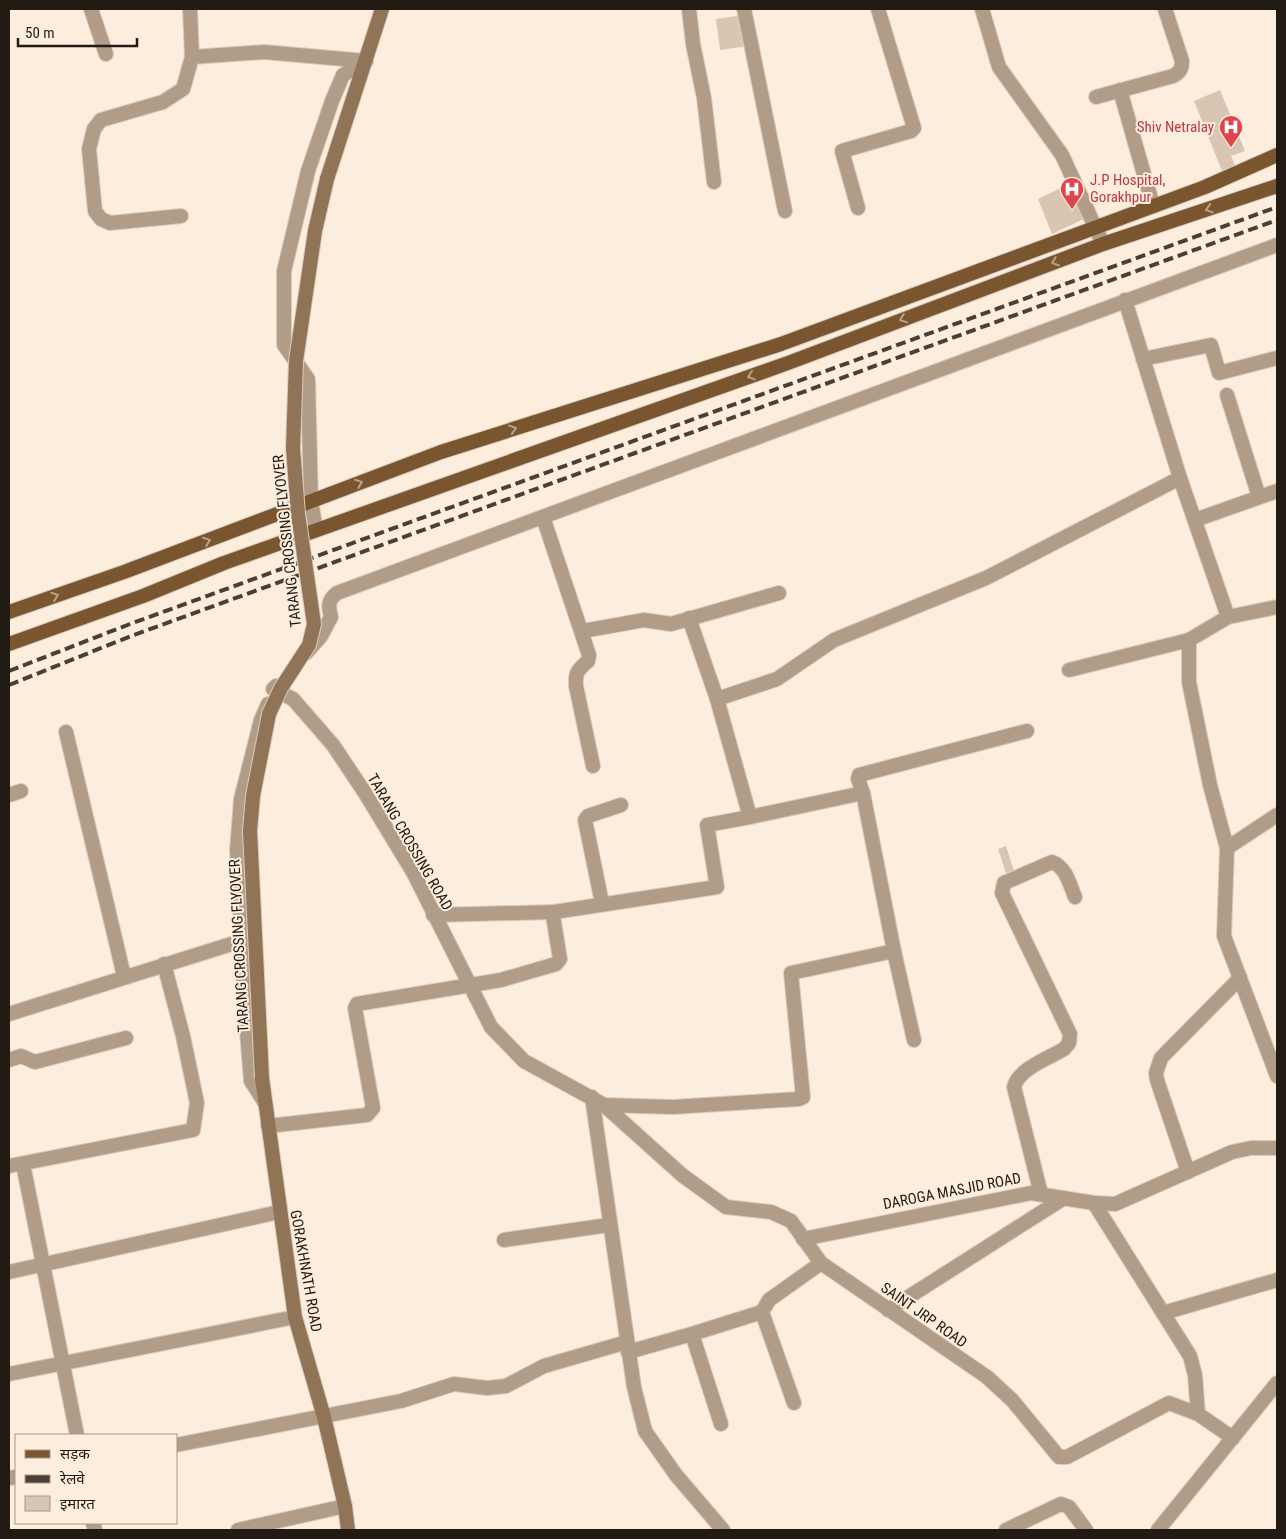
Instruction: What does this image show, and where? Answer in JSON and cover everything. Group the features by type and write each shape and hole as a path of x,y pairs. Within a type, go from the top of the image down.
{"main road":[{"name":"TARANG CROSSING FLYOVER","path":"265,1103 262,1078 250,831 253,796 269,714 281,688 309,645 314,624 298,514 293,448 296,361 317,222 327,180 382,9"},
{"path":"9,612 124,572 441,452 781,344 1205,187 1277,155"},
{"path":"9,644 316,530 788,362 1104,244 1277,186"},
{"name":"GORAKHNATH ROAD","path":"265,1103 295,1317 324,1417 345,1506 348,1530"}],"street":[{"path":"90,9 106,54"},
{"path":"181,216 110,223 101,219 95,211 89,149 94,129 102,120 175,96 182,89 192,57 190,9"},
{"path":"689,9 714,182"},
{"path":"744,9 785,211"},
{"path":"858,208 842,151 911,131 914,128 878,9"},
{"path":"982,9 999,66 1062,155 1104,244"},
{"path":"1096,97 1173,76 1182,68 1182,60 1164,9"},
{"path":"192,57 264,52 366,61"},
{"path":"316,530 311,501 308,379 284,345 284,271 308,171 332,101 343,75 366,61"},
{"path":"1120,90 1154,206"},
{"path":"265,1103 251,1081 237,850 240,799 261,720 273,689 321,636 331,617 328,606 331,598 337,592 1277,245"},
{"path":"1125,300 1180,478 1228,617"},
{"path":"1143,359 1211,345 1219,373 1277,358"},
{"path":"1227,395 1258,497"},
{"path":"717,699 777,679 834,640 986,578 1180,478"},
{"path":"1195,520 1277,491"},
{"path":"543,517 583,631 590,658 578,668 575,674 593,766"},
{"path":"583,631 644,620 671,624 779,593"},
{"path":"1069,670 1189,640 1228,617 1277,607"},
{"path":"689,618 717,699 750,817"},
{"path":"1189,640 1189,682 1210,785 1227,848 1228,870 1223,927 1277,1076"},
{"name":"TARANG CROSSING ROAD","path":"273,689 293,700 333,745 370,801 412,872 491,1027 524,1061 604,1105"},
{"path":"914,1040 894,951 863,793 858,779 861,774 1027,731"},
{"path":"66,732 124,976"},
{"path":"434,915 554,912 718,886 707,825 863,793"},
{"path":"602,904 586,820 588,816 622,805"},
{"path":"1227,848 1277,815"},
{"path":"1042,1194 1014,1087 1016,1080 1022,1074 1064,1049 1069,1043 1070,1034 1002,894 1001,886 1052,862 1059,864 1064,871 1075,897"},
{"path":"268,1126 368,1115 373,1108 355,1008 357,1004 501,980 559,962 554,912"},
{"path":"9,1014 124,976 242,941"},
{"path":"604,1105 674,1107 800,1099 803,1092 791,973 894,951"},
{"path":"9,1166 193,1130 197,1103 183,1036 164,964"},
{"path":"1188,1172 1157,1080 1157,1065 1161,1058 1240,978"},
{"path":"9,1060 21,1056 35,1062 126,1038"},
{"path":"592,1097 609,1226 634,1387 645,1431 676,1475 723,1530"},
{"name":"SAINT JRP ROAD","path":"604,1105 682,1174 726,1207 771,1212 791,1221 821,1263 987,1378 1012,1400 1059,1457 1063,1458 1169,1403 1198,1414 1233,1438"},
{"name":"DAROGA MASJID ROAD","path":"803,1239 1031,1193 1094,1203 1115,1204 1232,1152 1250,1148 1277,1148"},
{"path":"23,1164 77,1434"},
{"path":"888,1310 1064,1198"},
{"path":"1094,1203 1190,1356 1194,1366 1198,1414"},
{"path":"9,1272 279,1212"},
{"path":"504,1240 609,1226"},
{"path":"178,1445 401,1401 454,1384 487,1388 506,1386 544,1366 692,1334 762,1312 769,1300 821,1263"},
{"path":"1163,1313 1277,1280"},
{"path":"762,1312 794,1403"},
{"path":"9,1374 295,1317"},
{"path":"692,1334 721,1424"},
{"path":"1158,1530 1277,1383"},
{"path":"1006,1530 1061,1504 1069,1507 1086,1530"},
{"path":"238,1530 345,1506"}],"building":[{"path":"744,15 748,46 720,50 716,19"},
{"path":"1220,90 1245,151 1231,156 1235,165 1222,171 1194,101"},
{"path":"1069,184 1086,218 1052,234 1038,199"},
{"path":"1006,846 1014,871 1006,873 998,849"}],"railway":[{"path":"9,671 130,624 1277,207"},
{"path":"9,685 131,636 1277,220"}],"place":[{"name":"Shiv Netralay","path":"1231,148"},
{"name":"J.P Hospital, Gorakhpur","path":"1072,210"}]}
